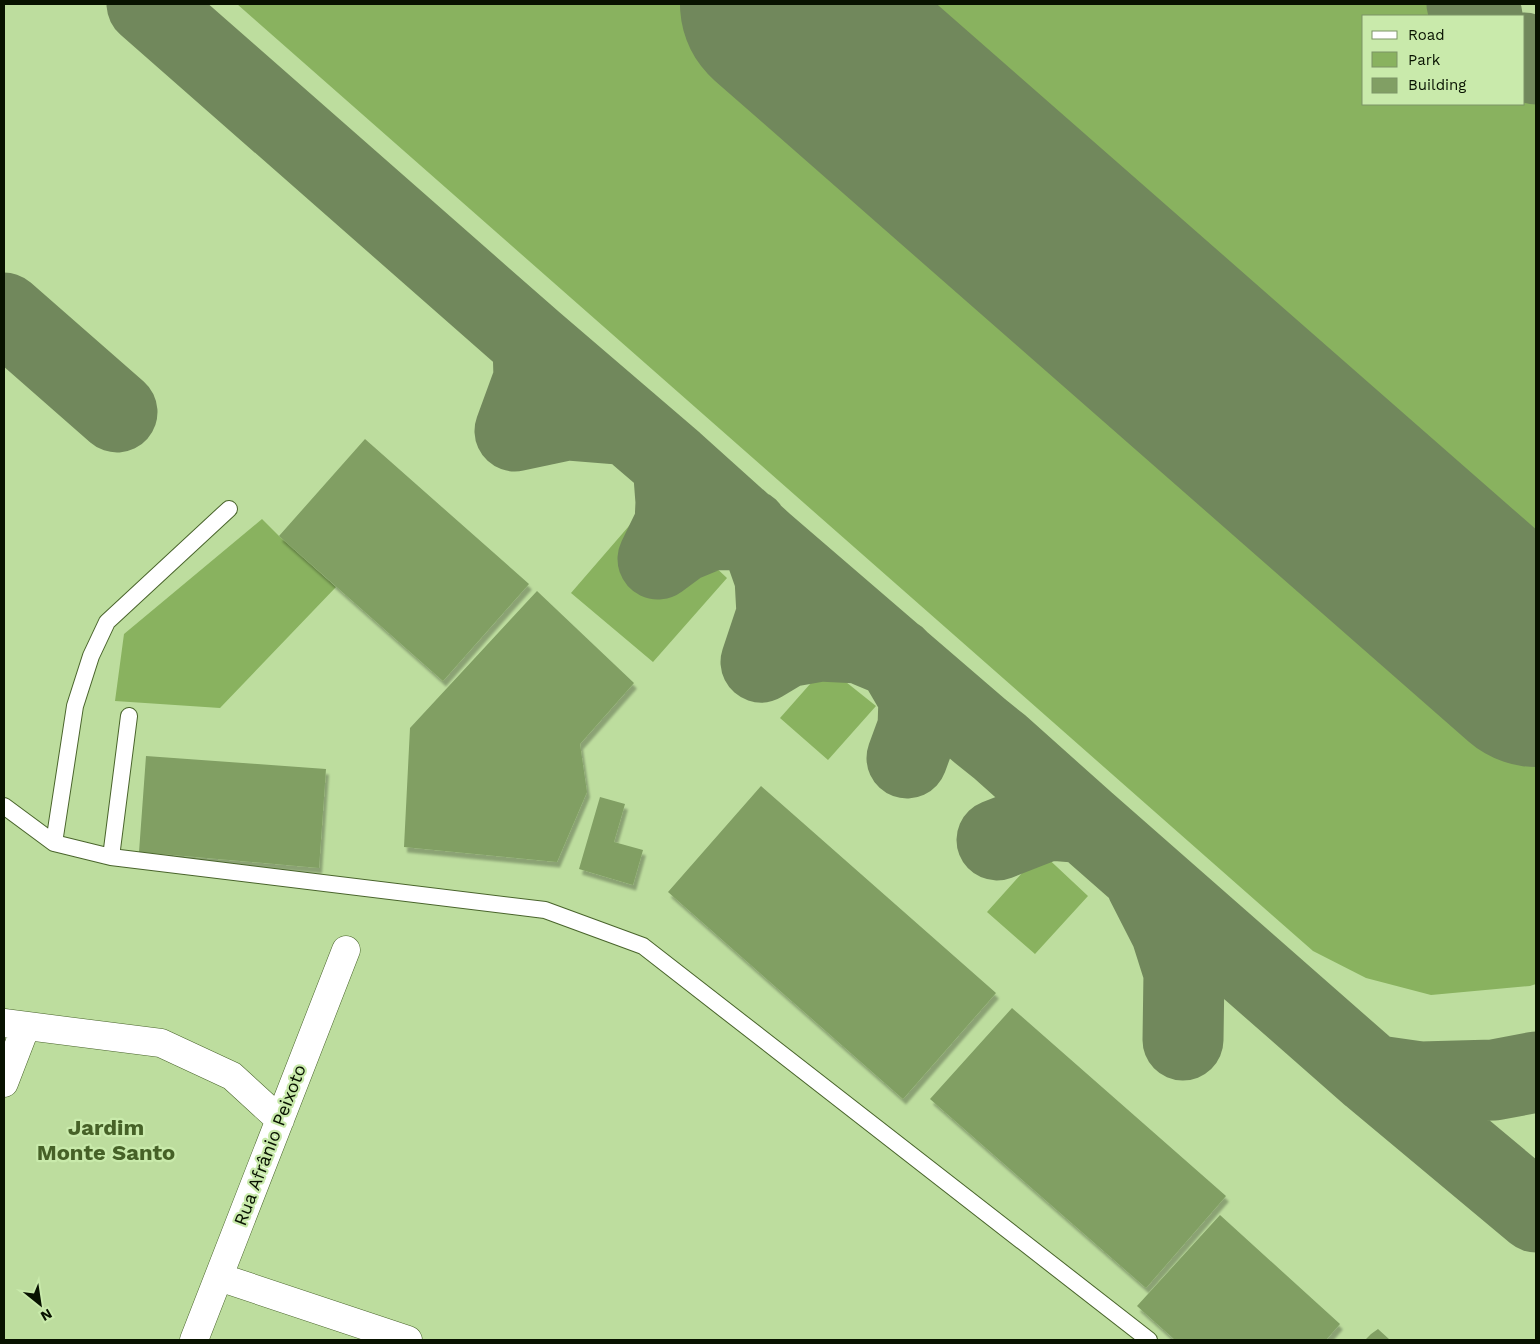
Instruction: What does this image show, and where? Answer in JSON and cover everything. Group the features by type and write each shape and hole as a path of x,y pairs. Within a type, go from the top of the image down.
{"street":[{"name":"Rua Afrânio Peixoto","path":"194,1340 346,950"},
{"path":"4,1084 15,1024 161,1043 232,1076 280,1120"},
{"path":"219,1277 408,1340"}],"lane":[{"path":"54,843 75,706 91,656 107,622 229,509"},
{"path":"111,857 129,716"},
{"path":"4,806 54,843 111,857 545,910 643,946 1149,1340"}],"green space":[{"path":"237,4 701,4 1536,735 1536,984 1431,995 1366,978 1313,951"},
{"path":"900,4 1432,4 1445,15 1362,15 1362,105 1525,105 1525,85 1536,95 1536,561"},
{"path":"648,504 727,578 653,662 571,593"},
{"path":"262,519 336,587 220,708 115,701 124,634"},
{"path":"826,666 876,706 828,760 780,718"},
{"path":"1041,852 1088,896 1035,954 987,912"}],"building":[{"path":"365,439 529,584 443,681 279,536"},
{"path":"537,591 634,683 580,744 587,792 557,862 404,847 410,728"},
{"path":"146,756 326,769 319,868 139,852"},
{"path":"761,786 996,993 903,1099 668,892"},
{"path":"600,797 625,804 614,842 643,850 633,885 579,869"},
{"path":"1012,1008 1226,1196 1146,1288 930,1099"},
{"path":"1220,1215 1340,1324 1326,1340 1175,1340 1137,1306"},
{"path":"1378,1329 1390,1340 1365,1340 1371,1334"}],"taxiway":[{"path":"147,4 533,343 673,463 763,544 1000,747 1372,1075 1536,1212"},
{"path":"1467,4 1481,15"},
{"path":"1525,54 1536,64"},
{"path":"4,313 117,412"},
{"path":"533,343 534,379 515,431 567,420 629,425"},
{"path":"673,463 676,502 675,524 658,559 681,542 710,530 748,529"},
{"path":"763,544 775,578 777,614 761,662 786,647 820,641 860,643 896,658 919,697 918,728 907,758"},
{"path":"997,840 1048,820 1085,823"},
{"path":"1146,882 1171,931 1184,972 1183,1040"},
{"path":"1372,1075 1421,1082 1494,1080 1536,1072"}],"runway":[{"path":"782,4 1536,665"}],"district":[{"name":"Jardim Monte Santo","path":"106,1140"}]}
